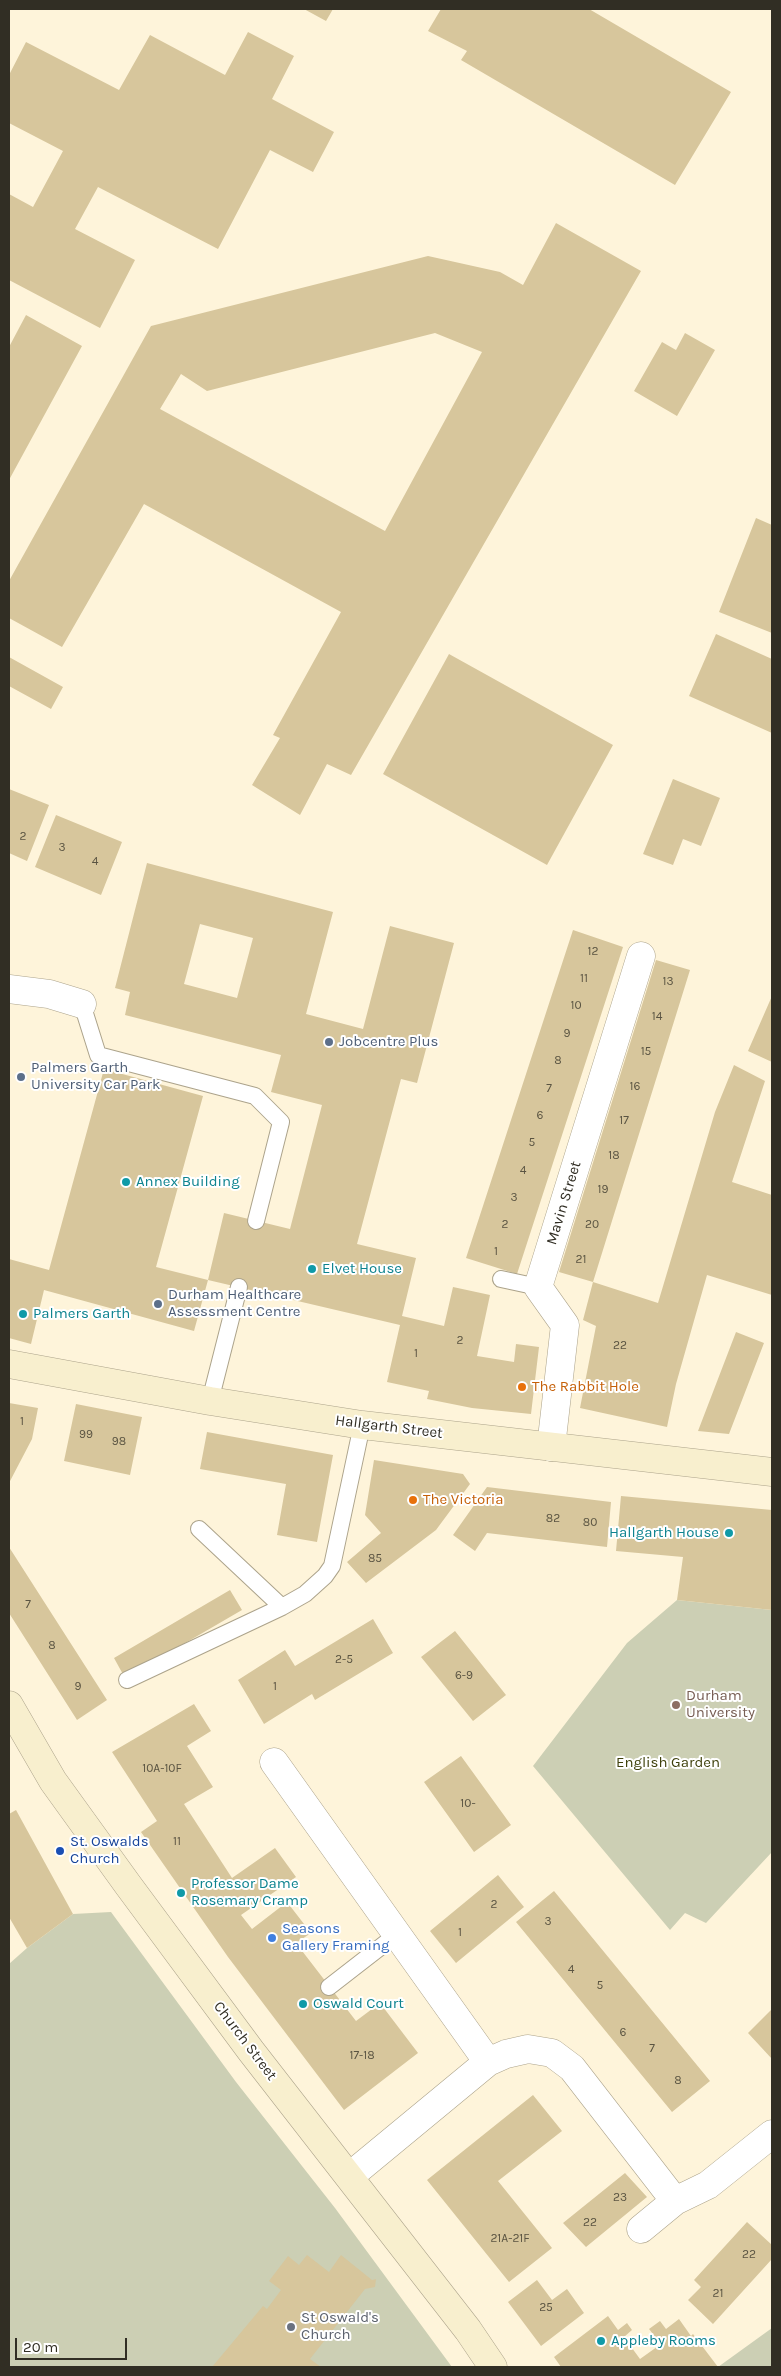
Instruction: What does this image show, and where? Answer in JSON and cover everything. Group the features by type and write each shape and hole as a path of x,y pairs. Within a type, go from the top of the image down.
{"street":[{"name":"Mavin Street","path":"538,1287 641,956"},
{"path":"9,989 49,994 82,1004"},
{"path":"538,1287 565,1325 551,1447"},
{"name":"Hallgarth Street","path":"9,1364 210,1401 362,1425 551,1447 771,1468"},
{"name":"Church Street","path":"9,1705 53,1781 251,2051 468,2330 493,2367"},
{"path":"274,1762 488,2062"},
{"path":"350,2176 488,2062 506,2054 528,2049 552,2053 572,2068 675,2202"},
{"path":"641,2229 675,2202 708,2185 772,2134"}],"lane":[{"path":"82,1004 98,1055 255,1096 281,1122 256,1221"},
{"path":"501,1279 538,1287"},
{"path":"210,1401 239,1287"},
{"path":"127,1680 282,1607 304,1594 325,1576 332,1566 362,1425"},
{"path":"199,1529 282,1607"},
{"path":"329,1987 396,1935"}],"green space":[{"name":"English Garden","path":"677,1600 772,1610 772,1852 706,1923 685,1913 670,1930 533,1766 627,1643"},
{"path":"111,1912 236,2082 335,2208 452,2367 9,2367 9,1964 27,1948 73,1914"},
{"path":"772,2328 772,2367 718,2367"}],"building":[{"path":"304,9 333,9 326,21"},
{"path":"441,9 589,9 731,92 675,185 461,60 467,51 428,31"},
{"path":"248,32 294,56 272,99 334,132 313,172 270,150 218,249 98,187 75,229 135,260 100,328 9,280 9,194 33,207 63,151 9,123 9,75 26,42 119,90 150,35 225,75"},
{"path":"556,223 641,271 351,775 327,764 300,815 252,785 280,738 273,735 341,612 144,504 62,647 9,618 9,581 151,326 428,256 500,272 523,285","holes":["435,333 482,352 385,531 160,409 181,374 207,391"]},
{"path":"26,315 82,346 9,480 9,347"},
{"path":"685,333 715,350 677,416 634,391 662,342 676,350"},
{"path":"756,518 772,525 772,633 719,612"},
{"path":"716,634 772,659 772,733 689,696"},
{"path":"449,654 613,745 547,865 383,774"},
{"path":"9,657 63,687 51,709 9,686"},
{"path":"673,779 720,798 701,846 683,839 673,865 643,854"},
{"path":"9,789 49,805 27,861 9,853"},
{"path":"56,815 122,842 101,895 35,867"},
{"name":"Jobcentre Plus","path":"147,863 333,912 306,1014 363,1029 390,926 454,943 417,1083 401,1079 357,1244 416,1258 402,1316 444,1326 453,1287 490,1295 477,1356 514,1362 516,1344 539,1347 531,1414 472,1408 427,1399 429,1391 387,1382 400,1325 208,1280 224,1213 290,1229 322,1105 271,1092 281,1055 125,1015 130,992 115,988","holes":["200,924 253,938 237,998 184,984"]},
{"path":"573,930 623,947 517,1274 466,1258"},
{"path":"656,960 690,970 593,1282 559,1272"},
{"path":"772,996 772,1062 748,1051"},
{"path":"734,1065 765,1081 732,1182 772,1195 772,1295 707,1275 676,1384 667,1427 580,1408 596,1326 583,1320 593,1282 658,1303 715,1112"},
{"name":"Annex Building","path":"104,1069 203,1096 156,1267 208,1280 194,1331 44,1290 31,1344 9,1338 9,1259 49,1270"},
{"path":"736,1332 764,1343 729,1434 698,1431"},
{"path":"9,1403 38,1408 32,1439 9,1483"},
{"path":"76,1404 142,1417 130,1475 64,1461"},
{"path":"207,1432 333,1455 317,1542 277,1535 286,1484 200,1469"},
{"name":"The Victoria","path":"374,1460 463,1474 470,1484 436,1530 366,1583 347,1562 381,1533 365,1515"},
{"path":"487,1487 611,1502 607,1547 487,1533 475,1551 453,1535"},
{"name":"Hallgarth House","path":"621,1496 772,1510 772,1610 677,1600 683,1557 616,1551"},
{"path":"9,1547 107,1700 77,1720 9,1613"},
{"path":"230,1590 242,1610 125,1678 114,1658"},
{"path":"373,1619 393,1653 315,1700 312,1694 264,1724 238,1680 285,1650 295,1666"},
{"path":"455,1631 506,1695 473,1721 421,1657"},
{"path":"194,1704 211,1731 187,1746 213,1787 184,1804 232,1878 275,1848 296,1877 241,1915 252,1929 287,1902 311,1933 296,1943 356,2021 380,2003 418,2053 344,2110 228,1957 141,1832 157,1821 112,1752"},
{"path":"461,1756 511,1825 474,1852 424,1782"},
{"path":"16,1810 73,1914 27,1948 9,1917 9,1814"},
{"path":"498,1875 524,1907 456,1963 430,1931"},
{"path":"554,1891 710,2081 672,2112 516,1922"},
{"path":"772,2009 772,2059 748,2033"},
{"path":"533,2095 562,2131 498,2181 552,2248 509,2282 427,2180"},
{"path":"625,2173 647,2197 586,2247 563,2223"},
{"path":"747,2222 772,2245 772,2259 713,2324 688,2300 701,2287 694,2280"},
{"name":"St Oswald's Church","path":"307,2255 329,2272 341,2255 372,2280 376,2279 375,2287 365,2289 310,2359 321,2367 212,2367 263,2306 267,2309 281,2290 269,2281 288,2256 299,2265"},
{"path":"537,2280 552,2300 567,2289 584,2313 541,2346 508,2302"},
{"name":"Appleby Rooms","path":"608,2316 618,2330 627,2323 632,2330 624,2337 640,2359 661,2344 649,2329 660,2321 666,2329 679,2319 718,2367 561,2367 554,2357"}],"place":[{"name":"Jobcentre Plus","path":"329,1042"},
{"name":"Palmers Garth University Car Park","path":"21,1077"},
{"name":"Annex Building","path":"126,1182"},
{"name":"Elvet House","path":"312,1269"},
{"name":"Durham Healthcare Assessment Centre","path":"158,1304"},
{"name":"Palmers Garth","path":"23,1314"},
{"name":"The Rabbit Hole","path":"522,1387"},
{"name":"The Victoria","path":"413,1500"},
{"name":"Hallgarth House","path":"729,1533"},
{"name":"Durham University","path":"676,1705"},
{"name":"St. Oswalds Church","path":"60,1851"},
{"name":"Professor Dame Rosemary Cramp","path":"181,1893"},
{"name":"Seasons Gallery Framing","path":"272,1938"},
{"name":"Oswald Court","path":"303,2004"},
{"name":"St Oswald's Church","path":"291,2327"},
{"name":"Appleby Rooms","path":"601,2341"}]}
